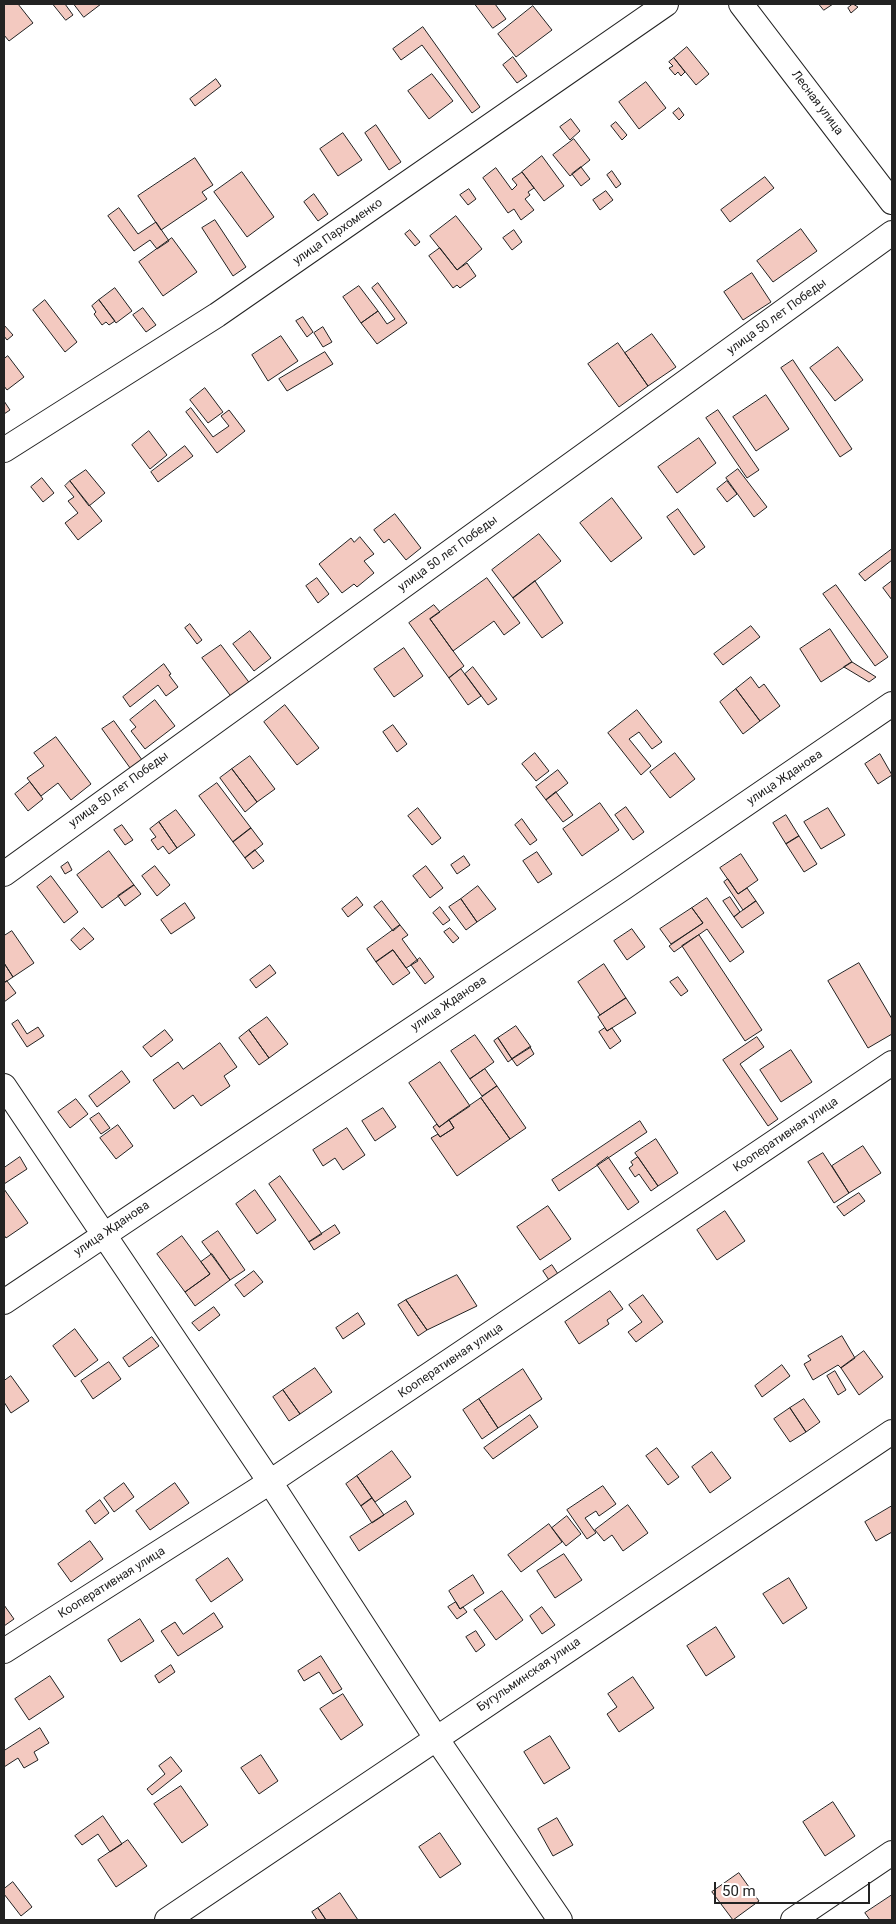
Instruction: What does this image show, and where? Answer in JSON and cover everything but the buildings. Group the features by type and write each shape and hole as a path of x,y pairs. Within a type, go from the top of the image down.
{"street":[{"name":"улица Пархоменко","path":"4,450 217,315 666,4"},
{"name":"Лесная улица","path":"741,4 892,202"},
{"name":"улица 50 лет Победы","path":"4,874 892,234"},
{"name":"улица Жданова","path":"4,1302 623,888 892,704"},
{"name":"Кооперативная улица","path":"4,1651 270,1482 892,1063"},
{"path":"4,1086 270,1482 436,1738 560,1920"},
{"name":"Бугульминская улица","path":"167,1920 892,1432"},
{"path":"793,1920 892,1853"}]}
